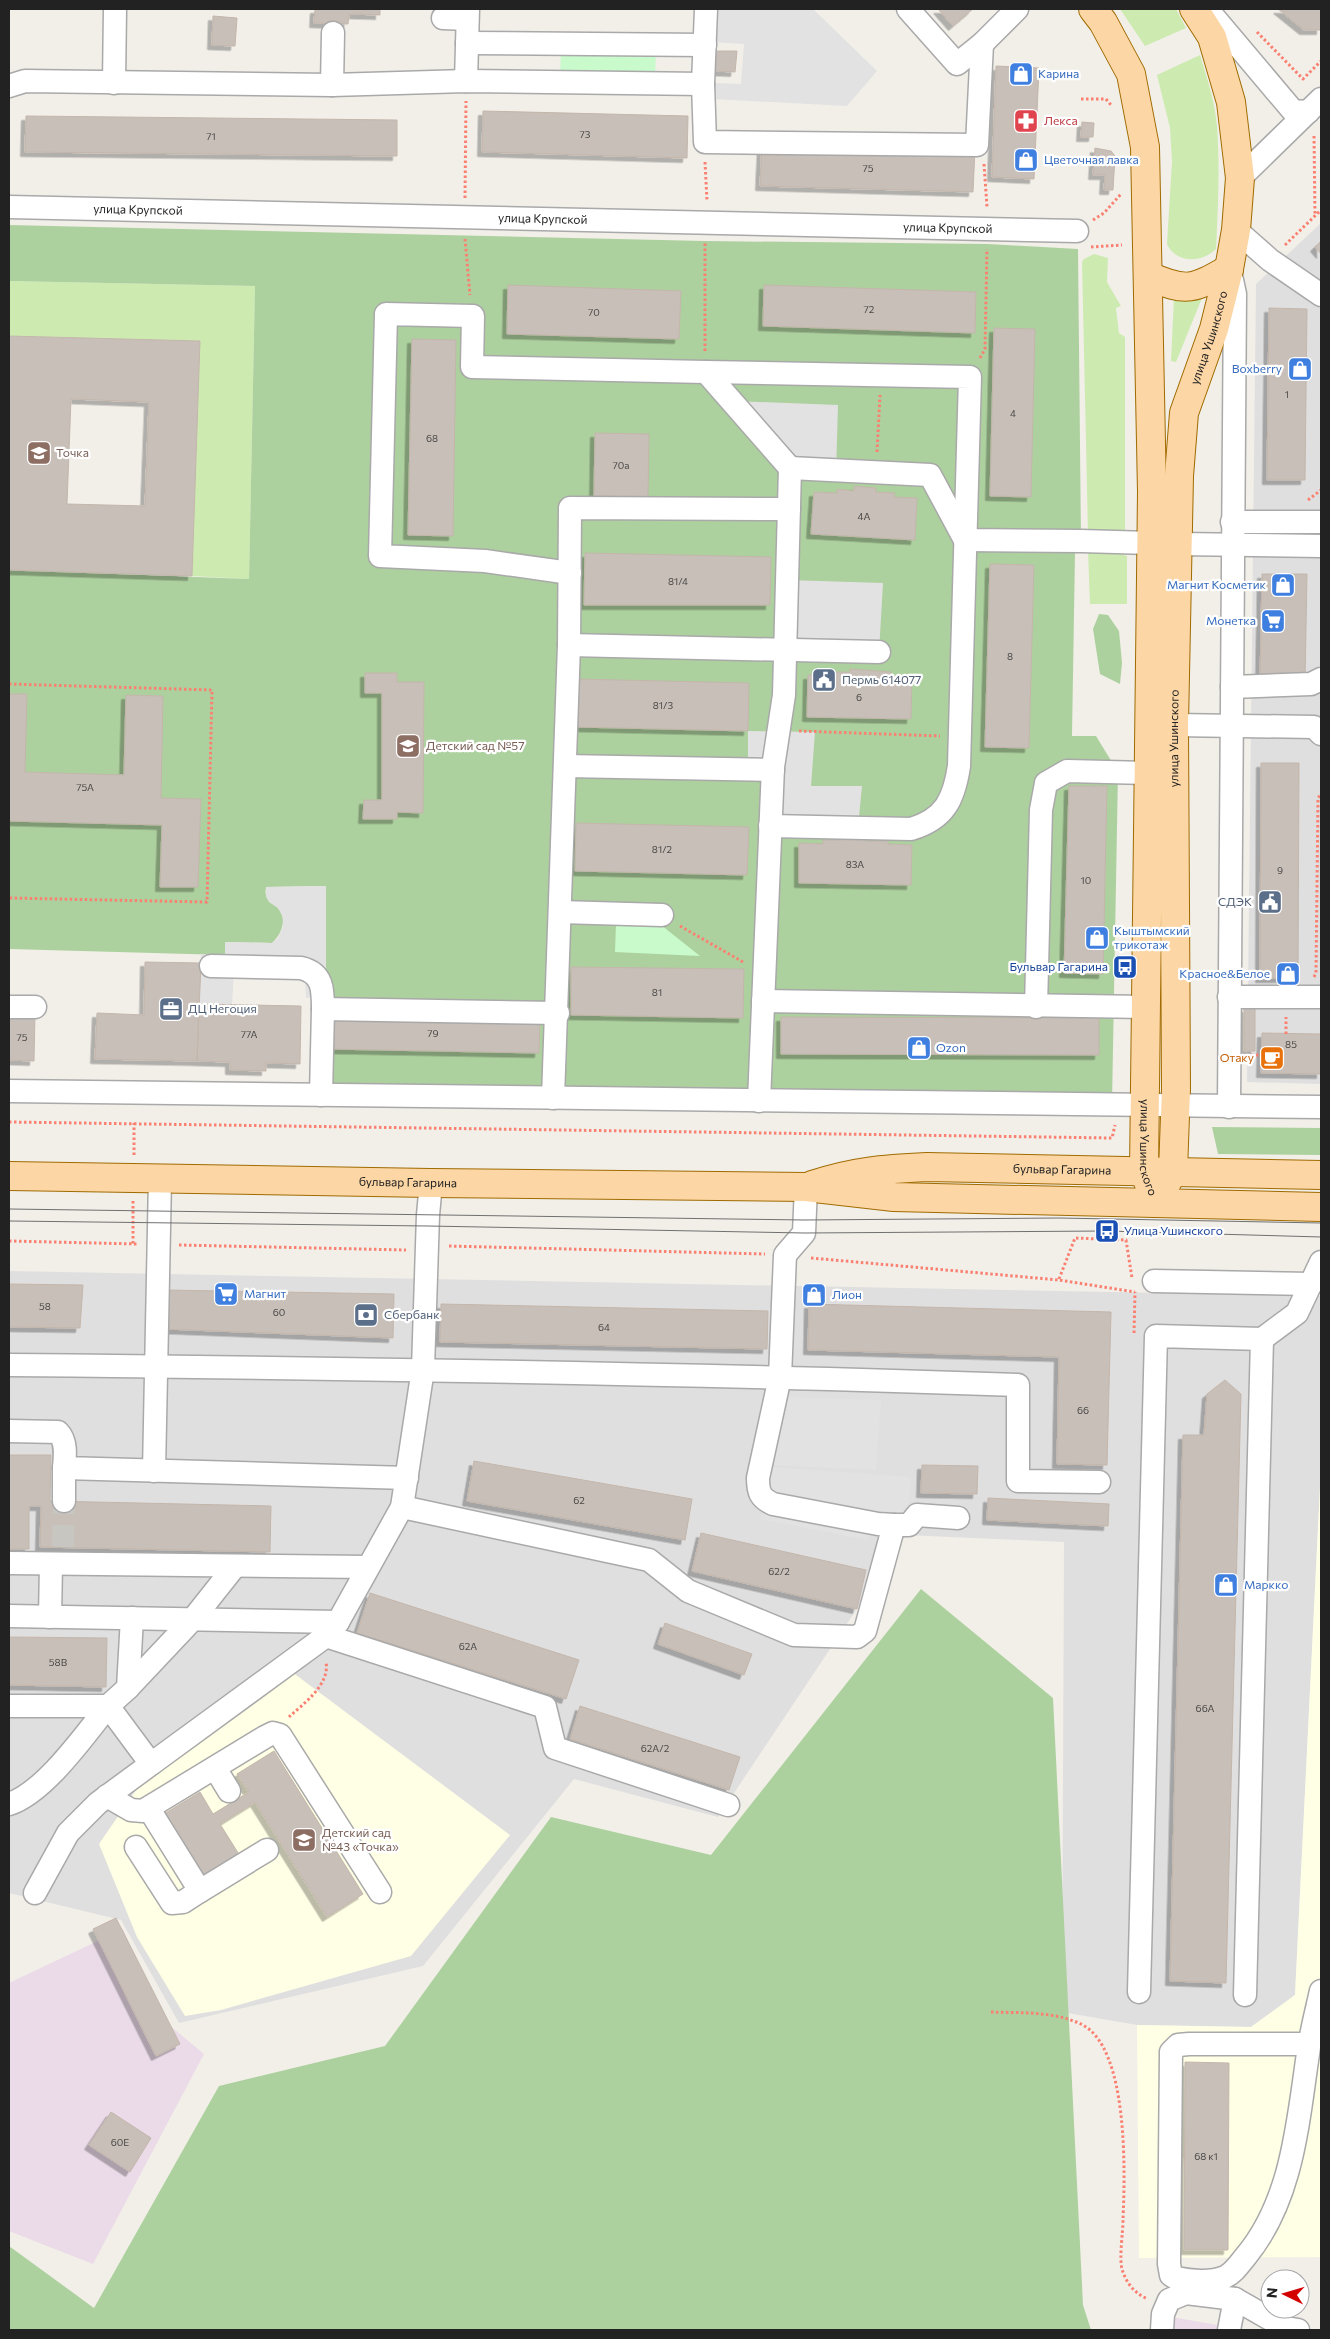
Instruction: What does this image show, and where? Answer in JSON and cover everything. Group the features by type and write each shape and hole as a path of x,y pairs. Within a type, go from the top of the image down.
{"main road":[{"name":"улица Ушинского","path":"1093,9 1103,22 1131,74 1145,146 1152,492 1150,544 1177,1007 1172,1171 1156,1203"},
{"name":"улица Ушинского","path":"1156,1203 1144,1171 1147,772 1161,725 1178,544 1179,476 1184,413 1214,329 1229,269 1236,230 1240,178 1231,102 1212,37 1194,9"},
{"path":"1149,276 1170,286 1188,288 1204,284 1229,269"},
{"path":"1150,544 1178,544"},
{"name":"бульвар Гагарина","path":"806,1187 845,1174 885,1169 928,1167 1321,1175"},
{"name":"бульвар Гагарина","path":"9,1176 806,1187 848,1193 894,1196 1321,1208"}],"street":[{"path":"114,83 115,9"},
{"path":"706,9 703,84 705,142 977,145 982,44"},
{"path":"908,9 957,64 982,44 1016,9"},
{"path":"1207,9 1293,111 1314,113"},
{"path":"443,18 468,14 466,81"},
{"path":"332,85 333,32"},
{"path":"467,43 705,45"},
{"path":"9,86 25,81 332,85 466,81 703,84"},
{"path":"1240,178 1314,113"},
{"name":"улица Крупской","path":"9,207 988,228 1082,240"},
{"path":"1236,230 1270,260 1321,295"},
{"path":"1229,269 1235,294 1229,1106"},
{"path":"570,573 485,561 380,556 386,314 472,316 472,367 881,376 970,376 960,737 956,788 945,810 927,824 911,829 770,826"},
{"path":"706,372 790,468 784,695 774,770 770,826 759,1101"},
{"path":"790,468 930,475 965,540"},
{"path":"553,1098 558,1013 569,645 570,508 789,509"},
{"path":"1232,522 1321,522"},
{"path":"965,540 1081,540 1150,544"},
{"path":"1178,544 1321,546"},
{"path":"569,645 879,652"},
{"path":"1232,687 1311,684 1321,679"},
{"path":"1161,725 1314,727 1321,734"},
{"path":"565,766 774,770"},
{"path":"1036,1007 1041,810 1046,783 1067,771 1147,772"},
{"path":"560,912 662,915"},
{"path":"211,966 301,968 309,970 316,975 320,982 323,1009 321,1095"},
{"path":"1229,997 1317,988"},
{"path":"763,1001 1036,1007 1146,1007"},
{"path":"9,1007 35,1008"},
{"path":"323,1009 558,1013"},
{"path":"9,1092 1321,1107"},
{"path":"154,1471 160,1179"},
{"path":"35,1893 68,1833 107,1796 332,1629 402,1507 423,1369 431,1183"},
{"path":"806,1187 804,1233 785,1255 780,1376 758,1478 758,1492 764,1500 849,1519 894,1525 909,1525 917,1515 958,1518"},
{"path":"1139,1992 1156,1336 1262,1339 1297,1313 1321,1262"},
{"path":"1154,1281 1311,1284"},
{"path":"1245,1995 1262,1339"},
{"path":"9,1365 423,1369 780,1376 1018,1385 1018,1481 1099,1482"},
{"path":"9,1431 58,1432 62,1436 65,1444 64,1501"},
{"path":"64,1468 407,1478"},
{"path":"402,1507 649,1560 688,1591 794,1635 844,1638 857,1637 865,1631 894,1525"},
{"path":"9,1563 59,1558 235,1566 368,1567"},
{"path":"50,1617 59,1558"},
{"path":"9,1804 22,1800 64,1761 108,1706 128,1688 192,1619 235,1566"},
{"path":"9,1616 192,1619 332,1629 545,1707 555,1748 728,1805"},
{"path":"128,1688 132,1618"},
{"path":"9,1706 108,1706"},
{"path":"108,1706 151,1764"},
{"path":"107,1796 136,1811 149,1808 265,1737 272,1734 280,1735 380,1892"},
{"path":"215,1768 229,1791"},
{"path":"149,1808 200,1891"},
{"path":"136,1847 172,1903 183,1902 267,1850"},
{"path":"1309,2044 1189,2044 1178,2045 1171,2052 1169,2264 1171,2275 1176,2278 1214,2280 1226,2277 1253,2248 1272,2217 1296,2140 1309,2044 1321,1991"},
{"path":"1162,2330 1163,2314 1169,2300 1186,2293 1235,2299 1290,2329"},
{"path":"1229,2330 1235,2299"}],"path":[{"path":"1253,27 1303,80 1321,61"},
{"path":"466,81 464,216 472,316"},
{"path":"1082,99 1106,99 1112,105 1114,113"},
{"path":"1314,113 1315,216"},
{"path":"705,142 707,222 705,241 706,372"},
{"path":"970,376 985,349 988,228 984,162 977,145"},
{"path":"1082,240 1120,197 1121,191"},
{"path":"1082,240 1122,244"},
{"path":"876,472 881,376"},
{"path":"9,684 212,690 207,902 9,898"},
{"path":"779,731 960,737"},
{"path":"1317,988 1318,798 1321,794"},
{"path":"662,915 765,975"},
{"path":"9,1122 1112,1138"},
{"path":"9,1241 408,1250 427,1245 785,1255 1059,1280 1135,1292 1126,1240 1075,1238 1059,1280"},
{"path":"280,1735 284,1722 316,1690"},
{"path":"991,2012 1045,2014 1080,2024 1097,2035 1110,2064 1122,2111 1124,2204 1122,2268 1133,2291 1147,2299 1169,2300"}],"shaded area":[{"path":"712,9 813,9 877,71 847,106 712,99 712,83 741,84 744,44 711,42"},
{"path":"1321,223 1321,1084 1247,1082 1256,284"},
{"path":"733,401 838,405 836,473 795,471"},
{"path":"787,580 883,583 879,652 785,650"},
{"path":"748,731 815,732 811,786 862,786 858,827 770,826 773,770 748,770"},
{"path":"326,886 326,997 306,998 305,980 300,975 234,972 232,1005 199,1004 201,954 225,955 225,942 272,943 278,938 283,926 283,917 278,908 269,902 266,896 266,887"},
{"path":"9,1271 1321,1296 1321,1467 1295,1995 1251,2027 1137,2025 1062,2012 1064,1542 906,1535 718,1817 574,1779 423,1966 179,2023 121,1920 9,1893"},
{"path":"785,1397 881,1400 876,1470 772,1465"},
{"path":"770,1467 911,1477 908,1517 768,1497"},
{"path":"1321,1467 1321,2257 1139,2258 1137,2025 1251,2027 1295,1995"},
{"path":"763,1507 870,1528 868,1540 760,1519"},
{"name":"Детский сад №43 «Точка»","path":"288,1669 510,1835 411,1956 221,2010 185,2016 137,1937 99,1844 143,1780"},
{"path":"123,1929 162,2019 204,2054 93,2264 9,2231 9,1983"},
{"path":"1172,2317 1246,2330 1169,2330"}],"green space":[{"path":"1120,9 1176,9 1186,28 1145,46"},
{"path":"561,44 656,45 655,83 560,82"},
{"path":"1200,55 1213,99 1217,126 1219,172 1216,249 1204,257 1190,259 1176,255 1167,244 1172,161 1170,128 1157,75"},
{"path":"9,225 705,241 988,244 1078,249 1081,541 1075,553 1072,736 1096,736 1118,772 1112,1104 324,1095 326,886 266,887 267,899 277,907 282,916 283,921 279,935 272,943 226,942 225,955 9,949 9,570 249,579 255,286 9,281"},
{"path":"1094,254 1108,258 1107,282 1121,306 1116,308 1119,333 1125,337 1125,533 1088,534 1082,262"},
{"path":"9,281 255,286 249,579 192,576 200,341 9,336"},
{"path":"1174,297 1202,298 1176,362 1171,361"},
{"path":"1088,551 1115,552 1127,556 1127,604 1090,604"},
{"path":"1099,614 1108,615 1119,631 1122,663 1120,684 1100,674 1093,629"},
{"path":"616,924 661,925 700,956 615,952"},
{"path":"1212,1127 1321,1128 1321,1155 1218,1154"},
{"path":"921,1589 1053,1698 1083,2305 1091,2330 9,2330 9,2246 94,2308 219,2086 385,2046 551,1817 711,1855"}],"building":[{"path":"315,9 380,9 380,15 349,14 348,24 314,23"},
{"path":"938,9 973,9 953,26"},
{"path":"1278,9 1321,9 1321,30 1304,30"},
{"path":"213,16 237,18 235,46 212,45"},
{"path":"715,51 737,51 735,72 714,71"},
{"path":"996,66 1039,68 1034,179 992,177"},
{"path":"483,111 688,116 687,158 482,152"},
{"path":"26,116 397,120 397,156 25,152"},
{"path":"1082,122 1094,123 1093,137 1081,137"},
{"path":"762,144 975,149 973,192 760,186"},
{"path":"1095,148 1111,151 1115,156 1113,190 1104,190 1105,175 1093,175"},
{"path":"1321,241 1321,254 1315,247"},
{"path":"508,285 681,291 679,339 507,334"},
{"path":"764,285 976,292 975,333 763,326"},
{"path":"1269,308 1307,309 1305,480 1267,480"},
{"path":"994,328 1035,329 1031,497 990,496"},
{"name":"Точка","path":"9,336 200,341 192,576 9,570","holes":["71,399 149,402 145,506 67,504"]},
{"path":"412,339 456,340 453,536 408,535"},
{"path":"595,433 649,434 648,497 594,496"},
{"path":"854,486 876,488 876,492 895,493 894,497 917,498 915,540 811,534 814,492 837,493 837,489 854,491"},
{"path":"585,553 771,557 770,605 584,605"},
{"path":"990,564 1034,565 1029,748 985,747"},
{"path":"1262,574 1307,574 1305,683 1260,682"},
{"path":"850,669 891,672 891,676 912,677 911,719 807,717 808,675 830,675 830,672 850,672"},
{"path":"365,673 397,673 397,682 424,682 423,813 397,812 397,819 363,819 364,800 382,800 382,693 365,693"},
{"path":"577,679 749,683 748,731 576,727"},
{"path":"9,694 27,694 25,772 124,775 126,695 163,696 161,798 201,799 198,887 160,887 162,825 9,821"},
{"path":"1261,763 1299,763 1298,978 1260,978"},
{"path":"1069,786 1107,786 1103,974 1064,973"},
{"path":"576,823 749,827 747,875 575,871"},
{"path":"843,837 866,837 866,841 888,841 888,844 912,845 911,885 799,883 799,843 823,844 823,840 842,840"},
{"name":"ДЦ Негоция","path":"145,962 201,963 197,1061 95,1059 97,1013 144,1015"},
{"path":"571,967 744,969 743,1018 571,1015"},
{"path":"199,1004 301,1006 300,1064 266,1063 266,1071 230,1070 230,1062 197,1061"},
{"path":"1244,1008 1255,1008 1255,1051 1244,1051"},
{"path":"9,1013 35,1014 34,1061 9,1060"},
{"path":"328,1013 540,1017 539,1053 327,1049"},
{"path":"781,1017 1099,1018 1099,1055 781,1054"},
{"path":"1262,1033 1321,1034 1321,1074 1261,1073"},
{"path":"9,1284 83,1285 80,1328 9,1327"},
{"path":"166,1290 394,1294 393,1338 165,1329"},
{"path":"441,1304 768,1311 767,1349 440,1342"},
{"path":"809,1304 1111,1312 1107,1465 1057,1464 1059,1357 808,1350"},
{"path":"1225,1380 1241,1394 1226,1983 1170,1981 1183,1435 1204,1435 1207,1394"},
{"path":"9,1455 51,1455 50,1501 271,1506 270,1552 40,1547 41,1506 29,1506 29,1549 9,1549"},
{"path":"474,1461 692,1499 685,1540 467,1501"},
{"path":"922,1465 978,1466 977,1494 921,1493"},
{"path":"988,1498 1109,1504 1108,1526 987,1520"},
{"path":"701,1533 866,1570 857,1609 692,1571"},
{"path":"370,1593 579,1660 566,1699 357,1633"},
{"path":"665,1623 752,1654 744,1675 658,1644"},
{"path":"9,1637 107,1638 106,1687 9,1685"},
{"path":"580,1706 740,1757 729,1790 570,1739"},
{"path":"274,1751 363,1894 327,1917 255,1802 220,1824 240,1856 205,1878 164,1814 200,1792 213,1814 249,1792 237,1774"},
{"path":"116,1918 180,2044 156,2056 93,1929"},
{"path":"1185,2062 1229,2063 1228,2250 1184,2250"},
{"path":"111,2112 151,2138 130,2172 89,2145"}],"tunnel":[{"path":"63,1547 64,1501"}],"tram line":[{"path":"9,1209 804,1220 1059,1218 1321,1223"},
{"path":"9,1221 804,1233 1107,1231 1321,1237"}],"place":[{"name":"Карина","path":"1021,74"},
{"name":"Лекса","path":"1026,121"},
{"name":"Цветочная лавка","path":"1026,160"},
{"name":"Boxberry","path":"1300,369"},
{"name":"Точка","path":"39,453"},
{"name":"Магнит Косметик","path":"1283,585"},
{"name":"Монетка","path":"1273,621"},
{"name":"Пермь 614077","path":"824,680"},
{"name":"Детский сад №57","path":"408,746"},
{"name":"СДЭК","path":"1270,902"},
{"name":"Кыштымский трикотаж","path":"1097,938"},
{"name":"Бульвар Гагарина","path":"1125,967"},
{"name":"Красное&Белое","path":"1288,974"},
{"name":"ДЦ Негоция","path":"171,1009"},
{"name":"Ozon","path":"919,1048"},
{"name":"Отаку","path":"1272,1058"},
{"name":"Улица Ушинского","path":"1107,1231"},
{"name":"Магнит","path":"226,1294"},
{"name":"Лион","path":"814,1295"},
{"name":"Сбербанк","path":"366,1315"},
{"name":"Маркко","path":"1226,1585"},
{"name":"Детский сад №43 «Точка»","path":"304,1840"}]}
